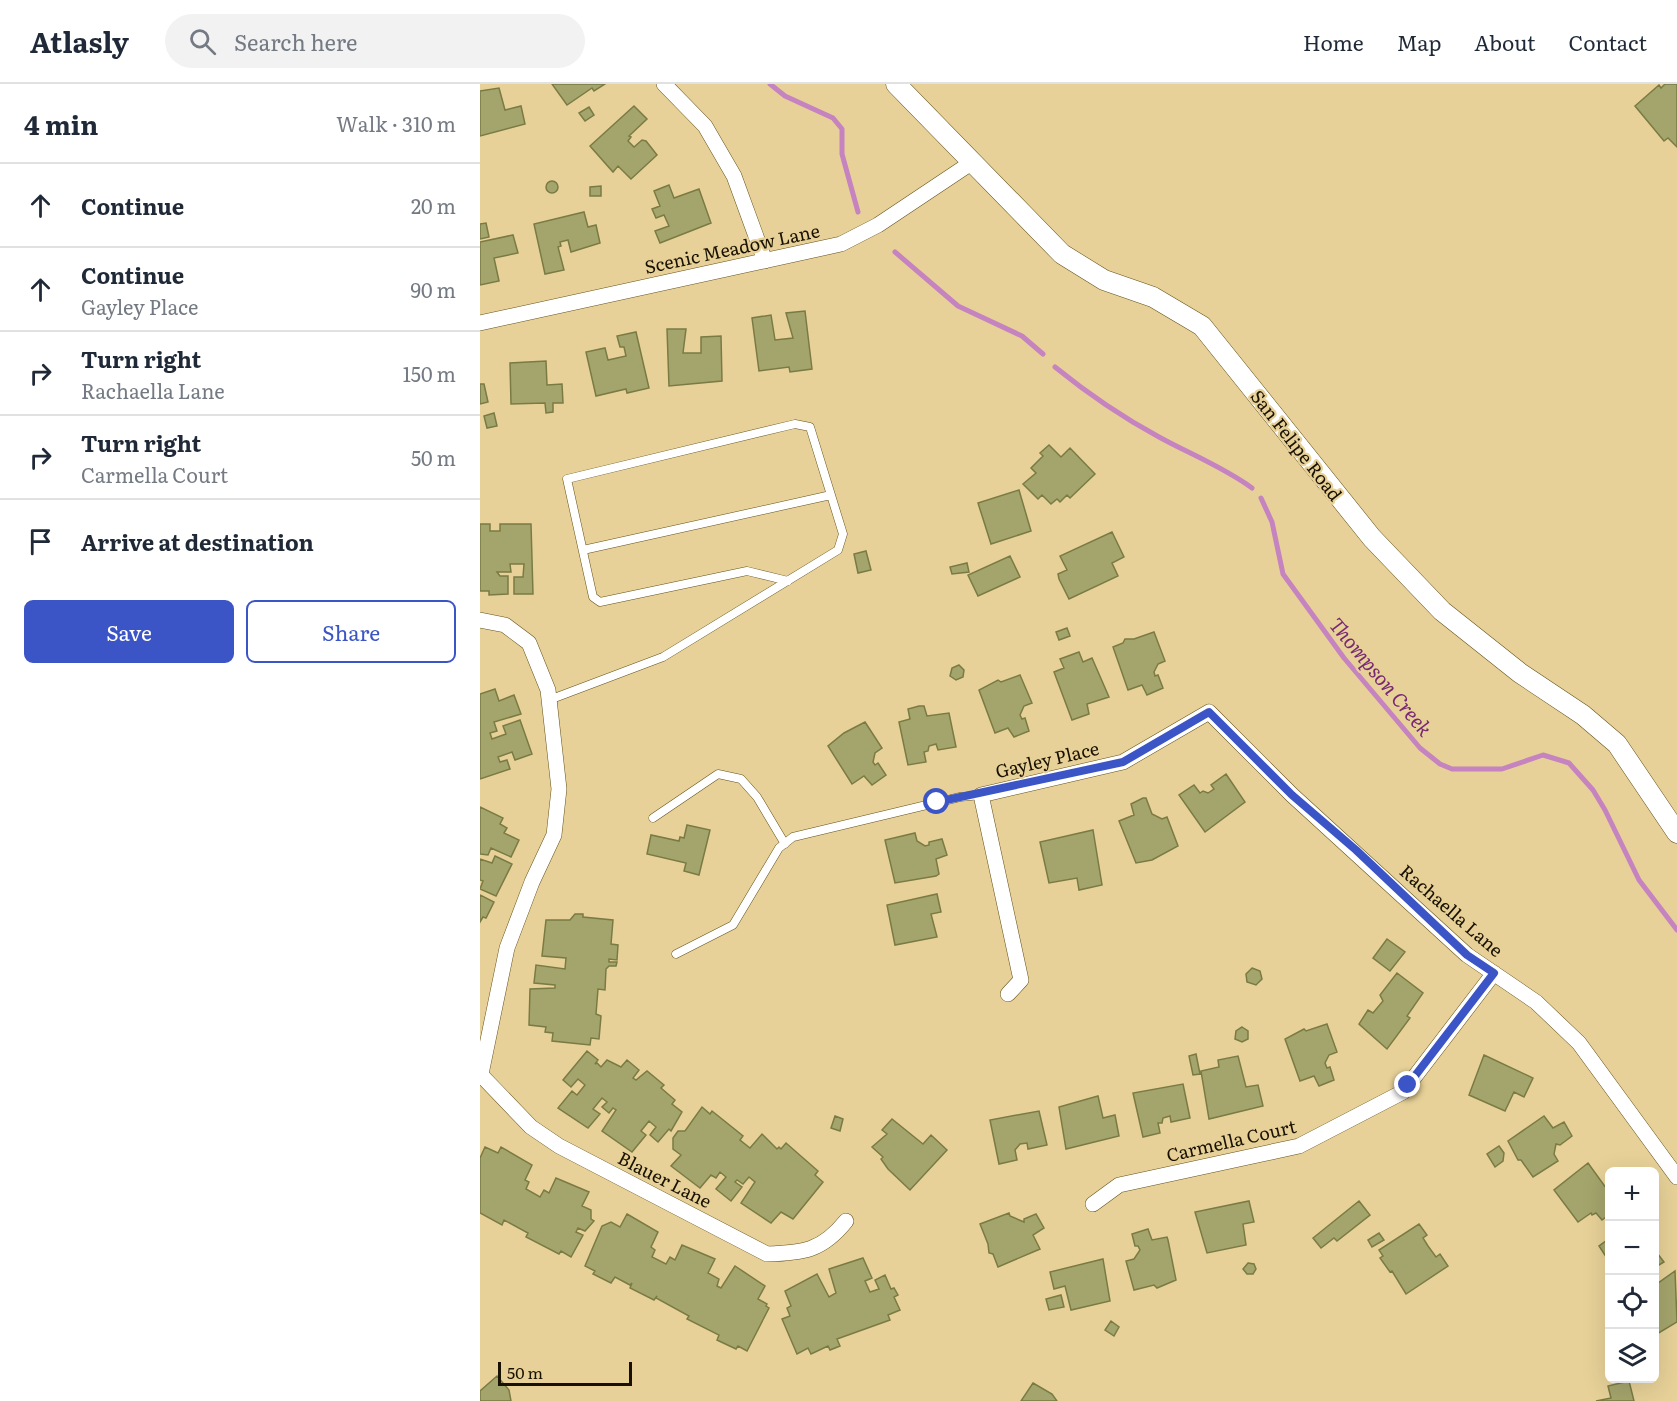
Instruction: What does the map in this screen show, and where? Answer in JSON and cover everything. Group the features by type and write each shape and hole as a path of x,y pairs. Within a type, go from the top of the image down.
{"street":[{"path":"664,84 705,126 734,176 765,261"},
{"name":"San Felipe Road","path":"896,84 1062,254 1104,280 1153,297 1202,326 1372,538 1442,611 1520,673 1582,715 1617,744 1677,833"},
{"name":"Scenic Meadow Lane","path":"480,323 841,244 878,225 971,163"},
{"path":"480,620 505,625 529,644 548,690 559,789 554,835 532,882 507,948 480,1074"},
{"name":"Gayley Place","path":"1008,994 1021,980 981,795 1123,762 1209,712"},
{"name":"Rachaella Lane","path":"1209,712 1292,795 1356,850 1467,955 1536,1002 1579,1043 1677,1177"},
{"name":"Carmella Court","path":"1093,1204 1119,1185 1299,1146 1403,1092 1494,973"},
{"name":"Blauer Lane","path":"480,1074 531,1126 559,1146 766,1254 804,1253 833,1238 846,1221"}],"lane":[{"path":"549,700 663,657 788,581 838,550 843,534 810,427 795,424 567,479 593,597 600,602 747,571 788,581"},
{"path":"583,550 831,495"},
{"path":"652,818 718,774 741,778 757,797 784,844"},
{"path":"676,954 733,925 770,863 784,844 793,837 960,797 981,795"}],"building":[{"path":"552,84 605,84 594,91 592,88 567,105"},
{"path":"1665,84 1677,84 1677,147 1668,138 1664,141 1635,106 1659,85 1661,88"},
{"path":"499,88 505,110 521,106 525,124 480,136 480,91"},
{"path":"634,106 647,119 629,136 631,137 628,141 634,147 642,140 646,141 657,155 631,179 618,166 613,172 590,146"},
{"path":"589,107 594,115 585,121 579,113"},
{"path":"552,181 558,187 552,193 546,187"},
{"path":"669,185 674,198 699,189 711,223 660,243 655,231 669,226 664,215 656,218 652,209 660,206 654,191"},
{"path":"601,186 601,196 590,196 590,187"},
{"path":"584,212 588,227 596,225 600,243 571,252 568,240 560,242 561,246 558,247 564,270 545,274 534,224"},
{"path":"486,223 489,237 480,239 480,224"},
{"path":"513,235 518,253 494,258 499,281 480,285 480,242"},
{"path":"805,311 812,369 790,372 789,367 759,371 752,318 771,315 775,340 793,338 786,313"},
{"path":"667,329 686,329 683,353 701,353 701,337 721,336 722,381 669,386"},
{"path":"636,332 649,388 627,393 626,389 596,396 586,352 605,348 608,360 626,356 624,347 620,347 617,336"},
{"path":"546,361 547,385 562,384 563,403 553,403 553,412 546,413 545,403 511,404 510,363"},
{"path":"480,384 484,384 488,402 480,404"},
{"path":"494,413 497,426 487,428 484,416"},
{"path":"1049,445 1061,457 1070,448 1095,474 1070,498 1067,495 1060,502 1057,499 1051,504 1042,495 1038,499 1023,484 1036,473 1031,468 1043,456 1040,453"},
{"path":"1019,490 1031,531 991,544 978,503"},
{"path":"480,524 490,524 490,531 500,531 500,524 531,524 533,594 514,594 514,577 523,577 524,564 510,564 511,572 497,572 500,576 508,576 508,594 489,595 489,591 480,591"},
{"path":"1112,532 1124,557 1112,563 1118,576 1069,599 1059,579 1058,574 1067,570 1060,556"},
{"path":"866,551 871,570 858,573 854,554"},
{"path":"1010,556 1020,577 978,596 968,575"},
{"path":"967,563 969,572 952,574 950,567"},
{"path":"1067,628 1070,636 1059,640 1056,632"},
{"path":"1154,632 1165,661 1158,664 1154,672 1155,676 1158,675 1163,688 1147,695 1142,685 1128,690 1113,647 1123,643 1125,639 1134,639"},
{"path":"1079,652 1083,662 1092,658 1109,697 1087,704 1089,714 1072,720 1054,672 1064,668 1060,659"},
{"path":"959,665 964,670 963,677 956,680 950,676 952,668"},
{"path":"1020,675 1032,703 1024,706 1020,715 1022,719 1025,718 1029,731 1014,737 1008,728 995,733 979,690 998,680 1001,682"},
{"path":"495,689 499,701 514,695 521,714 494,722 497,731 490,733 492,739 506,734 503,726 520,720 532,754 515,760 512,752 498,757 500,762 507,760 510,769 480,779 480,694"},
{"path":"924,706 927,716 949,713 956,747 938,750 936,744 929,746 928,751 924,752 926,762 908,765 899,722 910,719 908,709"},
{"path":"865,722 882,748 875,753 873,762 875,765 878,763 886,775 872,785 864,776 852,784 828,746 844,733"},
{"path":"1226,774 1245,802 1205,832 1179,795 1194,785 1200,793 1203,791 1208,793 1214,789 1211,785"},
{"path":"1146,798 1152,814 1162,819 1167,817 1178,846 1152,860 1136,863 1119,821 1134,815 1131,804"},
{"path":"480,807 503,818 500,824 507,828 504,833 519,840 511,857 491,848 488,855 480,854"},
{"path":"687,825 710,830 699,875 684,871 686,863 647,854 651,835 679,841 680,837 684,838"},
{"path":"1093,830 1102,885 1079,890 1077,878 1049,883 1040,842"},
{"path":"915,833 917,841 925,846 929,845 929,842 942,839 947,855 936,859 939,874 936,876 895,883 885,840"},
{"path":"495,856 512,864 496,896 480,889 483,881 480,880 480,859 492,863"},
{"path":"937,894 941,912 931,914 937,937 895,945 887,905"},
{"path":"480,895 494,902 486,918 483,917 480,922"},
{"path":"575,914 613,920 611,944 618,945 617,960 609,959 609,962 617,962 616,966 609,966 606,969 605,990 598,989 596,1014 601,1016 599,1039 591,1038 590,1045 552,1041 553,1033 545,1032 546,1027 529,1025 530,989 555,988 555,985 534,983 536,965 565,969 566,958 542,956 546,920 570,920"},
{"path":"1387,939 1405,952 1390,971 1373,958"},
{"path":"1252,968 1260,971 1262,979 1256,985 1247,982 1246,974"},
{"path":"1397,973 1423,993 1407,1016 1410,1018 1387,1049 1359,1024 1368,1010 1373,1013 1383,1001 1380,995"},
{"path":"1327,1024 1337,1052 1329,1055 1325,1063 1327,1068 1330,1067 1334,1080 1319,1086 1314,1076 1300,1081 1285,1039 1304,1029 1306,1031"},
{"path":"1242,1027 1248,1031 1248,1039 1242,1042 1235,1039 1236,1031"},
{"path":"587,1051 598,1060 595,1064 601,1067 607,1060 621,1067 627,1060 639,1070 633,1078 636,1080 647,1071 664,1085 661,1088 675,1100 672,1104 682,1112 671,1131 669,1129 658,1142 650,1135 656,1127 649,1121 641,1131 646,1135 632,1152 602,1131 616,1110 613,1108 609,1113 602,1107 607,1102 602,1098 593,1109 600,1114 588,1128 558,1108 572,1091 577,1095 585,1085 578,1079 571,1087 563,1080"},
{"path":"1196,1054 1200,1074 1193,1075 1189,1056"},
{"path":"1484,1055 1533,1078 1524,1097 1514,1092 1505,1111 1469,1095"},
{"path":"1238,1056 1246,1087 1258,1085 1263,1106 1209,1119 1201,1071 1219,1067 1218,1060"},
{"path":"1183,1084 1190,1118 1171,1122 1170,1116 1163,1118 1162,1123 1158,1123 1160,1133 1143,1137 1133,1093"},
{"path":"1098,1096 1103,1118 1115,1115 1119,1136 1066,1149 1059,1107"},
{"path":"702,1107 710,1114 712,1111 743,1136 740,1140 750,1148 762,1134 777,1149 779,1147 781,1149 786,1143 818,1171 815,1175 823,1182 793,1219 781,1212 771,1223 741,1203 755,1182 749,1177 743,1184 737,1180 735,1182 742,1187 731,1201 716,1189 726,1177 720,1172 716,1178 711,1175 700,1188 671,1166 681,1155 673,1149 673,1138 678,1131 685,1131"},
{"path":"1039,1111 1047,1145 1028,1149 1027,1143 1020,1144 1015,1150 1017,1160 999,1164 990,1120"},
{"path":"835,1116 843,1119 840,1131 831,1128"},
{"path":"1544,1116 1553,1128 1564,1122 1572,1136 1560,1145 1556,1144 1554,1154 1558,1161 1533,1177 1521,1160 1518,1160 1508,1141"},
{"path":"892,1119 923,1144 931,1135 947,1150 910,1190 888,1169 881,1159 883,1157 872,1147 887,1134 882,1130"},
{"path":"1499,1146 1504,1153 1503,1161 1495,1167 1487,1154"},
{"path":"485,1147 498,1153 501,1147 532,1165 525,1180 529,1182 526,1189 540,1197 544,1190 549,1193 556,1178 589,1192 582,1206 591,1210 591,1219 594,1221 585,1231 578,1228 576,1232 583,1235 571,1257 561,1251 559,1254 526,1237 528,1233 504,1220 502,1225 480,1213 480,1158"},
{"path":"1588,1163 1605,1186 1605,1218 1602,1220 1596,1213 1592,1215 1591,1213 1578,1222 1554,1190"},
{"path":"1249,1201 1254,1222 1243,1224 1246,1245 1207,1253 1195,1212"},
{"path":"1359,1201 1370,1215 1337,1241 1334,1238 1321,1248 1313,1238"},
{"path":"1009,1213 1010,1216 1024,1222 1024,1219 1036,1214 1044,1228 1033,1235 1040,1249 998,1267 993,1254 989,1253 980,1224"},
{"path":"627,1214 658,1232 651,1247 655,1250 652,1257 666,1264 670,1257 675,1260 682,1245 715,1259 708,1273 719,1279 717,1286 721,1288 735,1266 765,1286 758,1299 767,1304 769,1308 747,1351 738,1346 736,1349 717,1340 719,1335 687,1319 689,1316 656,1298 657,1296 654,1300 630,1288 632,1283 630,1285 615,1277 611,1283 593,1274 595,1271 585,1266 602,1226 611,1222 620,1227"},
{"path":"1419,1224 1427,1235 1423,1238 1428,1246 1436,1257 1440,1254 1448,1266 1406,1294 1392,1271 1390,1272 1380,1258 1383,1256 1379,1250"},
{"path":"1148,1229 1152,1240 1167,1237 1176,1280 1157,1288 1154,1285 1134,1290 1126,1261 1134,1259 1140,1250 1138,1246 1135,1246 1132,1234"},
{"path":"1379,1233 1384,1240 1372,1247 1368,1240"},
{"path":"1605,1242 1605,1255 1599,1246"},
{"path":"1659,1256 1664,1262 1659,1265"},
{"path":"863,1258 872,1278 865,1281 870,1292 879,1289 875,1280 885,1275 891,1289 894,1288 898,1295 894,1297 900,1310 888,1315 890,1320 837,1339 840,1346 830,1350 828,1346 811,1354 808,1348 797,1354 782,1319 790,1316 787,1308 791,1306 785,1291 817,1274 829,1297 836,1293 829,1269"},
{"path":"1103,1259 1110,1301 1071,1310 1065,1286 1054,1289 1050,1272"},
{"path":"1248,1263 1254,1264 1256,1269 1253,1274 1247,1274 1243,1269"},
{"path":"1675,1271 1677,1322 1659,1333 1659,1329 1659,1282"},
{"path":"1061,1295 1064,1307 1049,1310 1046,1299"},
{"path":"1111,1321 1119,1327 1114,1336 1105,1330"},
{"path":"497,1376 509,1390 511,1401 480,1401 480,1391"},
{"path":"1033,1383 1052,1394 1057,1401 1021,1401"},
{"path":"1630,1383 1634,1401 1596,1401 1611,1398 1608,1386"}],"waterway":[{"name":"Thompson Creek","path":"770,84 785,96 833,118 842,129 842,154 858,212"},
{"name":"Thompson Creek","path":"895,252 958,306 1022,336 1043,354"},
{"name":"Thompson Creek","path":"1055,367 1132,421 1252,488"},
{"name":"Thompson Creek","path":"1261,498 1272,522 1283,574 1344,658 1420,748 1440,764 1452,769 1502,769 1543,755 1569,763 1593,790 1639,880 1677,930"}],"route":[{"path":"937,802 981,795 1123,762 1209,712 1292,795 1356,850 1467,955 1494,973 1408,1085"}]}
